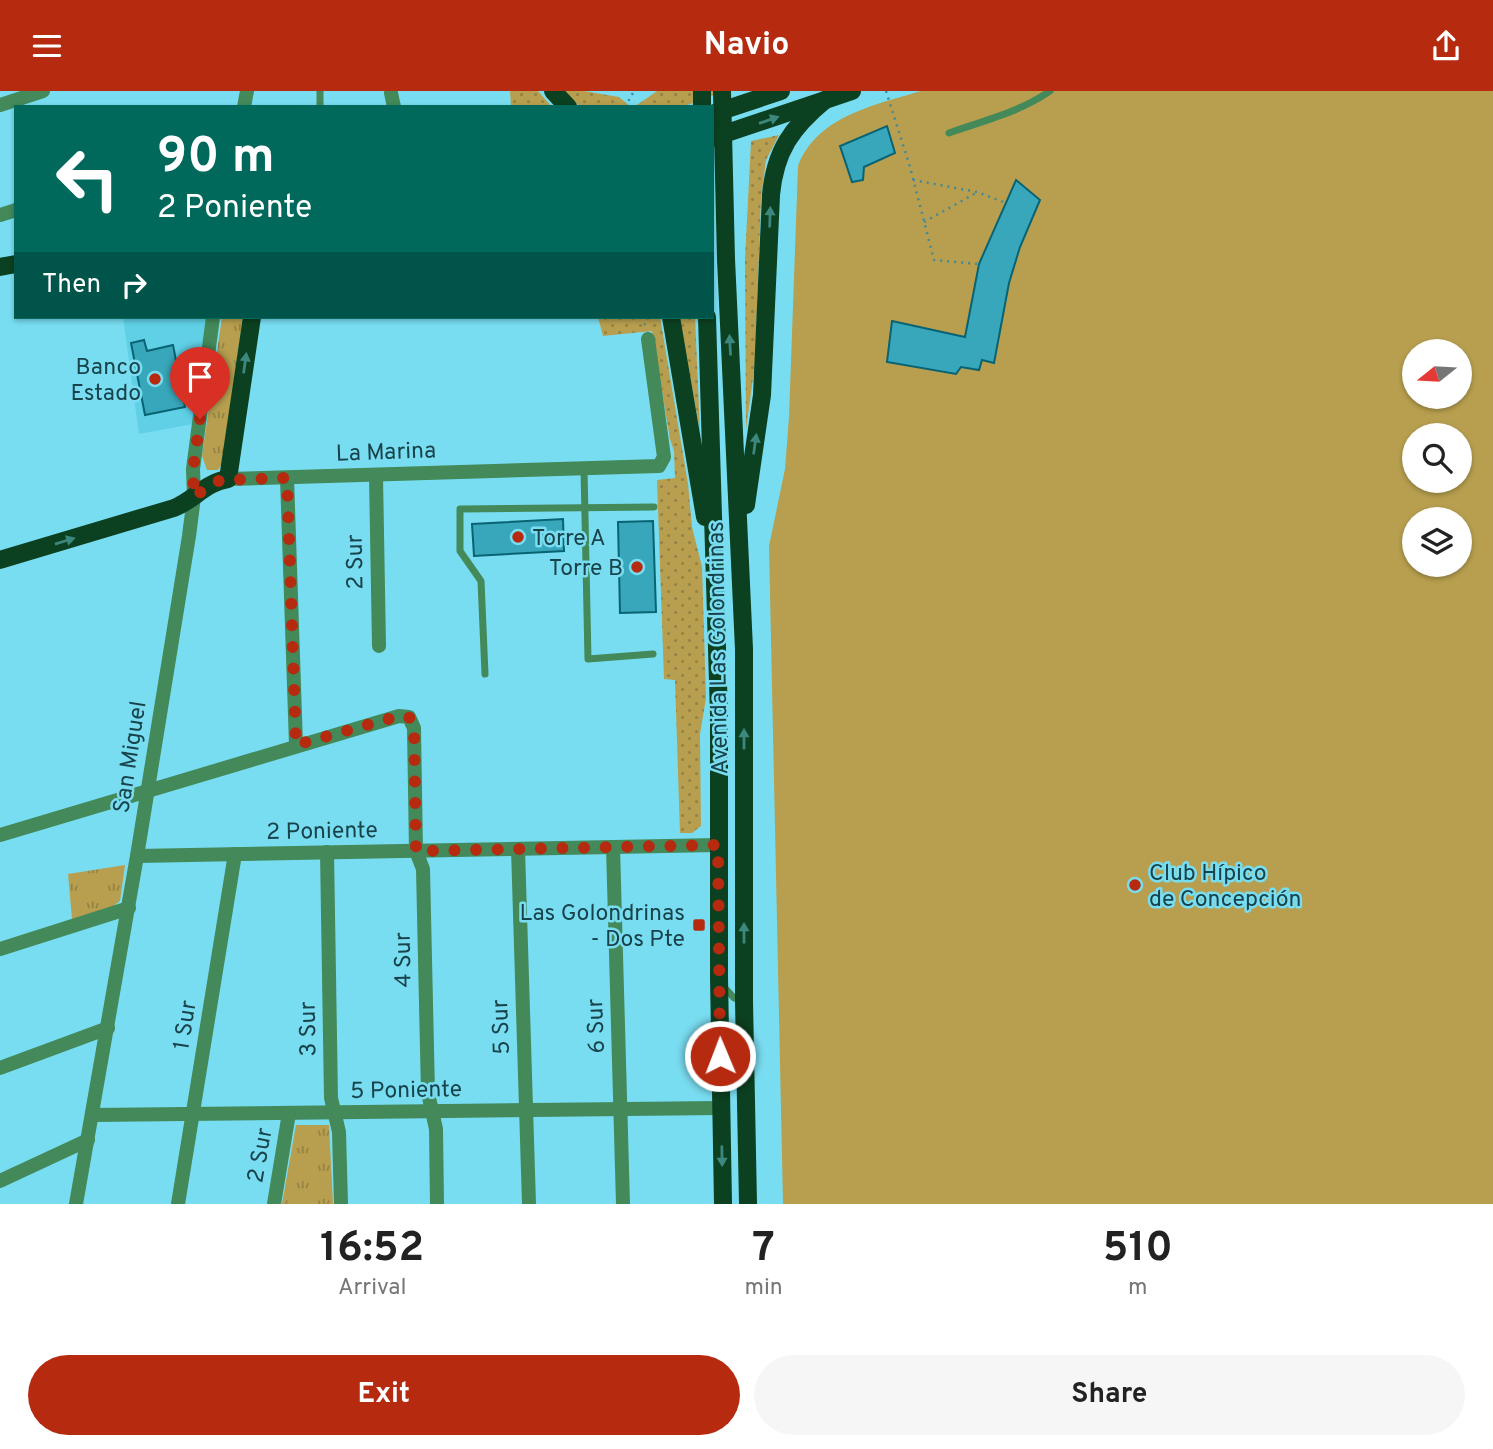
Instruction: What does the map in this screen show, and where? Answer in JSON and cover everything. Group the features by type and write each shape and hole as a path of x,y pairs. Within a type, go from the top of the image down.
{"main road":[{"path":"553,91 566,105"},
{"name":"Avenida Las Golondrinas","path":"722,91 726,259 744,662 744,1001 748,1204"},
{"path":"714,113 782,91"},
{"path":"714,137 852,91"},
{"path":"740,536 762,395 771,195 775,168 789,137 825,100"},
{"path":"228,479 252,319"},
{"path":"671,319 688,425 716,570"},
{"name":"Avenida Las Golondrinas","path":"707,319 716,570 723,1204"},
{"name":"La Marina","path":"0,560 166,511 194,497 215,482 228,479"},
{"path":"720,1108 735,1116 746,1133"}],"street":[{"path":"0,105 43,91"},
{"name":"San Miguel","path":"76,1204 129,908 194,497 193,470 213,319"},
{"name":"La Marina","path":"228,479 654,467 664,461 648,339"},
{"name":"2 Sur","path":"376,476 379,646"},
{"path":"0,835 296,745 287,478"},
{"name":"4 Sur","path":"296,745 399,716 409,717 414,728 416,851 423,869 428,1093 436,1129 438,1204"},
{"name":"2 Poniente","path":"137,856 718,845"},
{"name":"6 Sur","path":"613,847 622,1204"},
{"name":"5 Sur","path":"518,849 529,1204"},
{"name":"3 Sur","path":"327,852 331,1098 339,1132 341,1204"},
{"name":"1 Sur","path":"178,1204 236,854"},
{"path":"0,949 129,908"},
{"path":"0,1068 108,1028"},
{"name":"5 Poniente","path":"92,1115 720,1108"},
{"name":"2 Sur","path":"274,1204 289,1113"},
{"path":"0,1181 88,1140"}],"lane":[{"path":"948,132 1002,115 1037,100 1050,91"},
{"path":"584,469 588,659 653,654"},
{"path":"485,674 481,581 460,551 460,509 654,507"},
{"path":"719,977 729,995 744,1001"}],"path":[{"path":"886,91 934,260 979,264"},
{"path":"913,180 977,192 1006,203"},
{"path":"924,222 977,192"}],"shaded area":[{"path":"123,319 209,319 193,424 139,434"}],"green space":[{"path":"510,91 538,91 550,105 511,105"},
{"path":"561,91 584,91 619,97 629,105 578,105"},
{"path":"657,91 725,91 687,105 637,105"},
{"name":"Club Hípico de Concepción","path":"921,91 1493,91 1493,1204 783,1204 769,546 785,469 789,417 798,166 819,135 849,115"},
{"path":"779,135 766,160 761,199 755,364 746,429 745,259 751,141"},
{"path":"222,319 243,319 222,464 218,470 207,470 202,456"},
{"path":"599,319 660,319 688,484 692,527 702,567 706,698 700,734 701,826 692,833 680,833 675,680 664,679 657,480 675,478 674,451 652,331 603,336"},
{"path":"679,319 695,319 700,431"},
{"path":"125,865 120,901 111,908 72,919 68,874"},
{"path":"296,1125 329,1125 333,1204 282,1204"}],"building":[{"path":"887,126 895,153 864,167 863,180 852,182 840,146"},
{"path":"1016,180 1040,200 1020,247 1009,283 994,363 982,360 979,370 961,367 956,374 887,362 892,321 965,337 979,264"},
{"path":"144,340 147,351 173,345 185,407 145,415 131,343"},
{"name":"Torre A","path":"563,519 564,551 474,556 472,524"},
{"name":"Torre B","path":"653,521 656,612 620,613 618,522"}],"place":[{"name":"Banco Estado","path":"155,379"},
{"name":"Torre A","path":"518,537"},
{"name":"Torre B","path":"637,567"},
{"name":"Club Hípico de Concepción","path":"1135,885"},
{"name":"Las Golondrinas - Dos Pte","path":"699,925"}],"route":[{"path":"200,419 193,470 194,497 221,480 287,478 296,745 399,716 409,717 414,728 416,851 718,845 720,1056"}]}
